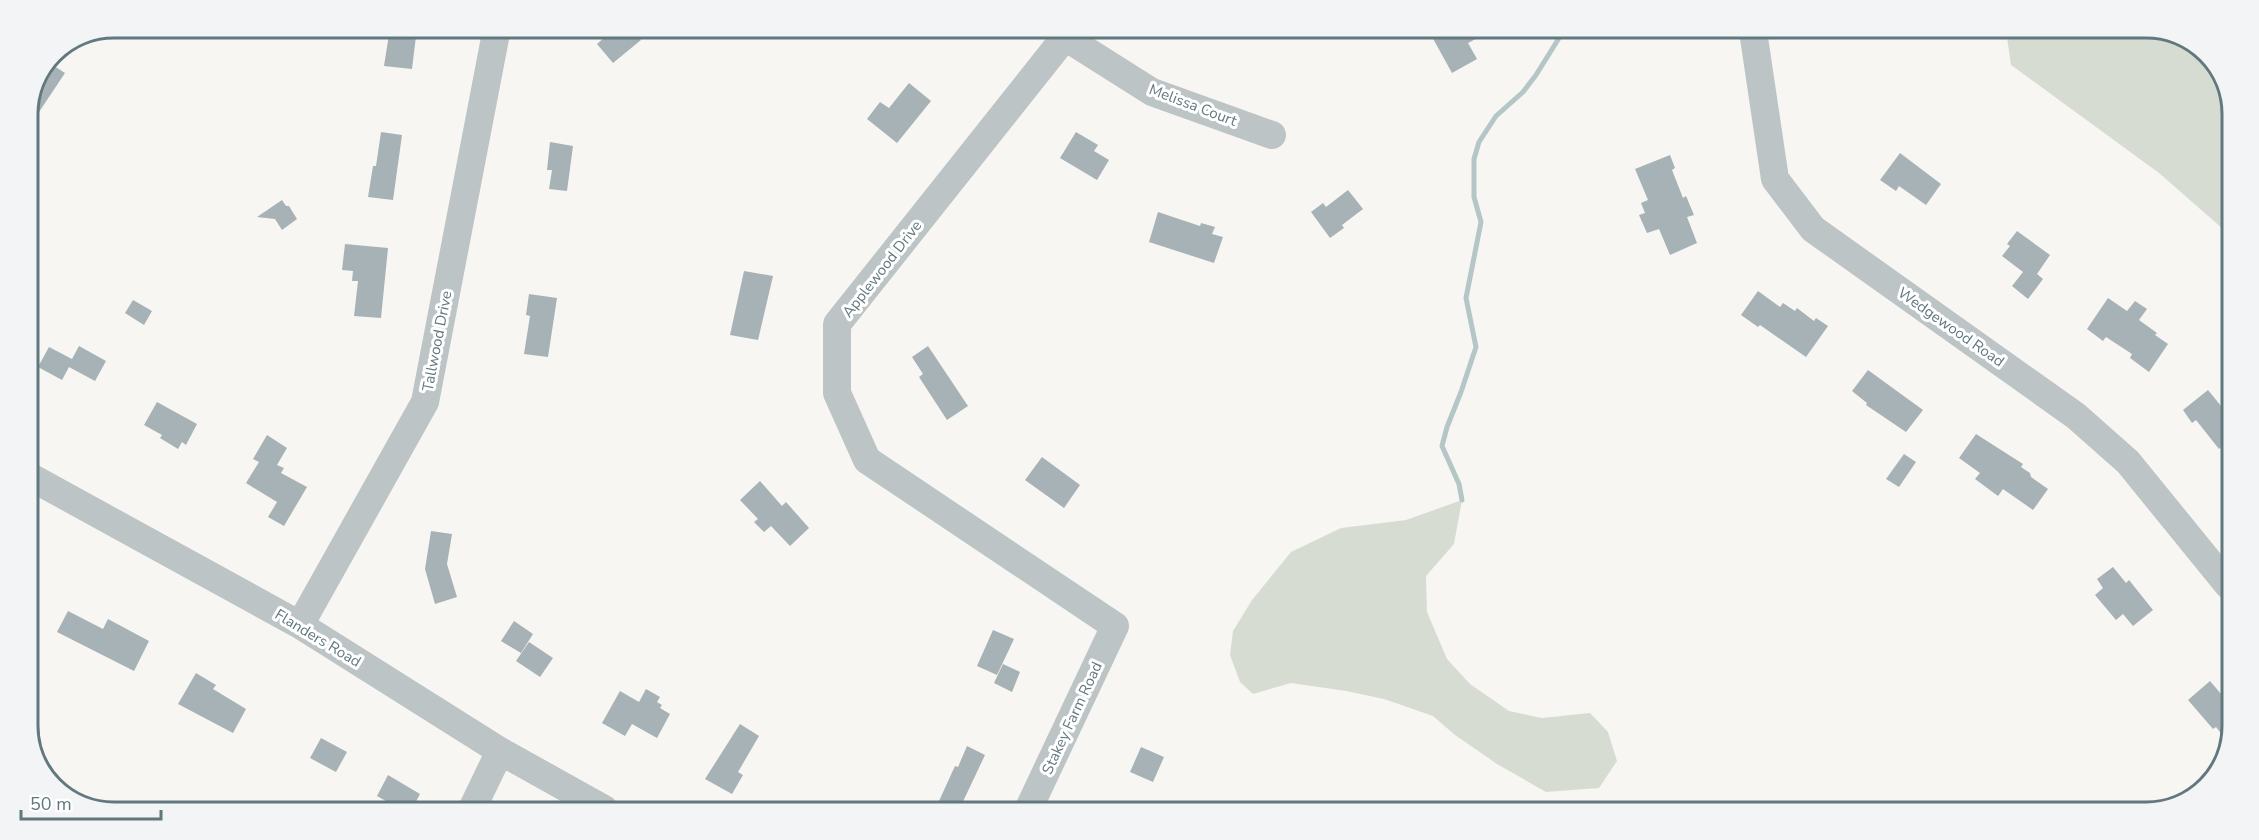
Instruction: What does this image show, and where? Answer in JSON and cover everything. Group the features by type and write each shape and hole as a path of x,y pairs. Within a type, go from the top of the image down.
{"street":[{"name":"Tallwood Drive","path":"300,625 425,402 495,38"},
{"name":"Applewood Drive","path":"1057,38 837,324 837,393 867,460 1115,626"},
{"name":"Melissa Court","path":"1069,38 1152,92 1272,135"},
{"name":"Wedgewood Road","path":"1754,38 1775,179 1814,229 2076,416 2128,462 2222,577"},
{"name":"Flanders Road","path":"38,481 300,625 500,751 591,802"},
{"name":"Stakey Farm Road","path":"1032,802 1115,626"},
{"path":"474,802 500,751"}],"shaded area":[{"path":"2007,38 2155,38 2170,42 2192,53 2206,67 2216,85 2220,99 2221,227 2159,173 2011,65"},
{"path":"1462,500 1454,544 1426,576 1427,612 1447,659 1470,684 1509,711 1542,718 1590,713 1608,732 1617,761 1599,788 1546,792 1497,764 1455,735 1433,716 1384,699 1291,683 1253,694 1240,682 1230,655 1233,631 1252,600 1291,552 1341,528 1406,520"}],"building":[{"path":"388,38 416,38 412,69 384,66"},
{"path":"604,38 639,38 641,40 613,63 597,44"},
{"path":"1433,38 1478,38 1468,43 1477,59 1452,73"},
{"path":"54,66 65,73 38,113 39,99 50,71"},
{"path":"909,83 931,101 897,143 867,119 880,102 889,108"},
{"path":"381,132 402,135 393,200 368,197"},
{"path":"1076,132 1098,145 1094,151 1109,160 1097,180 1060,158"},
{"path":"550,142 573,146 567,191 549,189 552,170 547,170"},
{"path":"1900,153 1941,184 1926,205 1899,186 1896,191 1880,180"},
{"path":"1670,155 1675,168 1672,170 1683,198 1686,196 1694,215 1687,217 1697,243 1670,255 1659,229 1647,233 1639,215 1645,213 1641,203 1648,200 1635,169"},
{"path":"1348,190 1363,209 1342,225 1344,228 1330,238 1311,212 1323,203 1326,207"},
{"path":"282,200 297,219 282,230 275,219 257,217"},
{"path":"1158,212 1200,226 1201,223 1215,227 1212,234 1223,237 1214,263 1149,242"},
{"path":"2017,231 2050,255 2037,274 2043,279 2028,299 2012,286 2023,272 2002,256 2010,246 2007,244"},
{"path":"345,244 388,248 381,318 354,316 358,281 352,281 353,271 342,270"},
{"path":"744,271 773,276 758,340 730,335"},
{"path":"1758,291 1780,307 1783,303 1795,311 1797,308 1814,321 1816,318 1828,326 1806,357 1760,325 1758,327 1741,315"},
{"path":"529,294 557,298 548,357 524,354 530,316 526,315"},
{"path":"2108,298 2127,311 2135,301 2147,309 2139,320 2168,344 2149,372 2130,358 2132,354 2106,337 2103,341 2087,329"},
{"path":"133,300 152,311 144,325 125,313"},
{"path":"79,346 106,361 95,381 69,367 62,380 38,367 49,347 72,359"},
{"path":"928,346 968,406 947,420 919,377 923,374 912,357"},
{"path":"1868,370 1923,410 1906,432 1866,405 1867,403 1852,391"},
{"path":"2208,390 2221,407 2222,447 2219,449 2196,420 2192,423 2183,410"},
{"path":"157,402 197,424 186,445 182,442 178,449 160,438 162,435 144,425"},
{"path":"1976,434 2023,464 2021,467 2030,473 2031,477 2048,489 2033,510 2003,489 1998,496 1975,479 1980,473 1959,458"},
{"path":"267,435 287,448 277,465 284,468 281,473 307,487 284,526 268,517 277,502 246,483 259,462 253,459"},
{"path":"1904,454 1916,462 1899,487 1886,479"},
{"path":"1042,457 1080,485 1064,508 1025,480"},
{"path":"760,481 782,506 786,502 809,528 790,546 771,526 764,532 754,522 758,519 740,500"},
{"path":"431,531 452,534 447,564 457,597 435,604 425,569"},
{"path":"2113,567 2126,583 2129,580 2153,610 2133,626 2123,614 2116,620 2095,595 2103,588 2097,579"},
{"path":"68,611 103,629 108,619 149,641 134,671 57,632"},
{"path":"514,621 533,634 521,653 501,641"},
{"path":"993,630 1014,639 997,675 977,666"},
{"path":"529,642 553,658 540,677 516,661"},
{"path":"1003,664 1020,672 1012,692 994,683"},
{"path":"196,673 216,685 213,689 246,709 233,733 178,704"},
{"path":"2210,681 2222,695 2221,734 2216,727 2213,729 2188,700"},
{"path":"646,689 660,697 657,702 662,705 660,708 670,714 657,738 632,724 625,736 602,723 620,691 639,702"},
{"path":"740,724 759,736 738,772 743,775 732,794 705,779"},
{"path":"321,738 347,752 336,772 310,758"},
{"path":"967,746 985,755 963,802 939,801 955,766 958,767"},
{"path":"1141,747 1164,757 1153,782 1130,772"},
{"path":"388,775 420,794 416,802 388,802 377,796"}],"waterway":[{"path":"1462,500 1459,484 1442,446 1476,347 1466,298 1481,222 1474,197 1474,159 1479,142 1496,116 1523,92 1559,38"}]}
